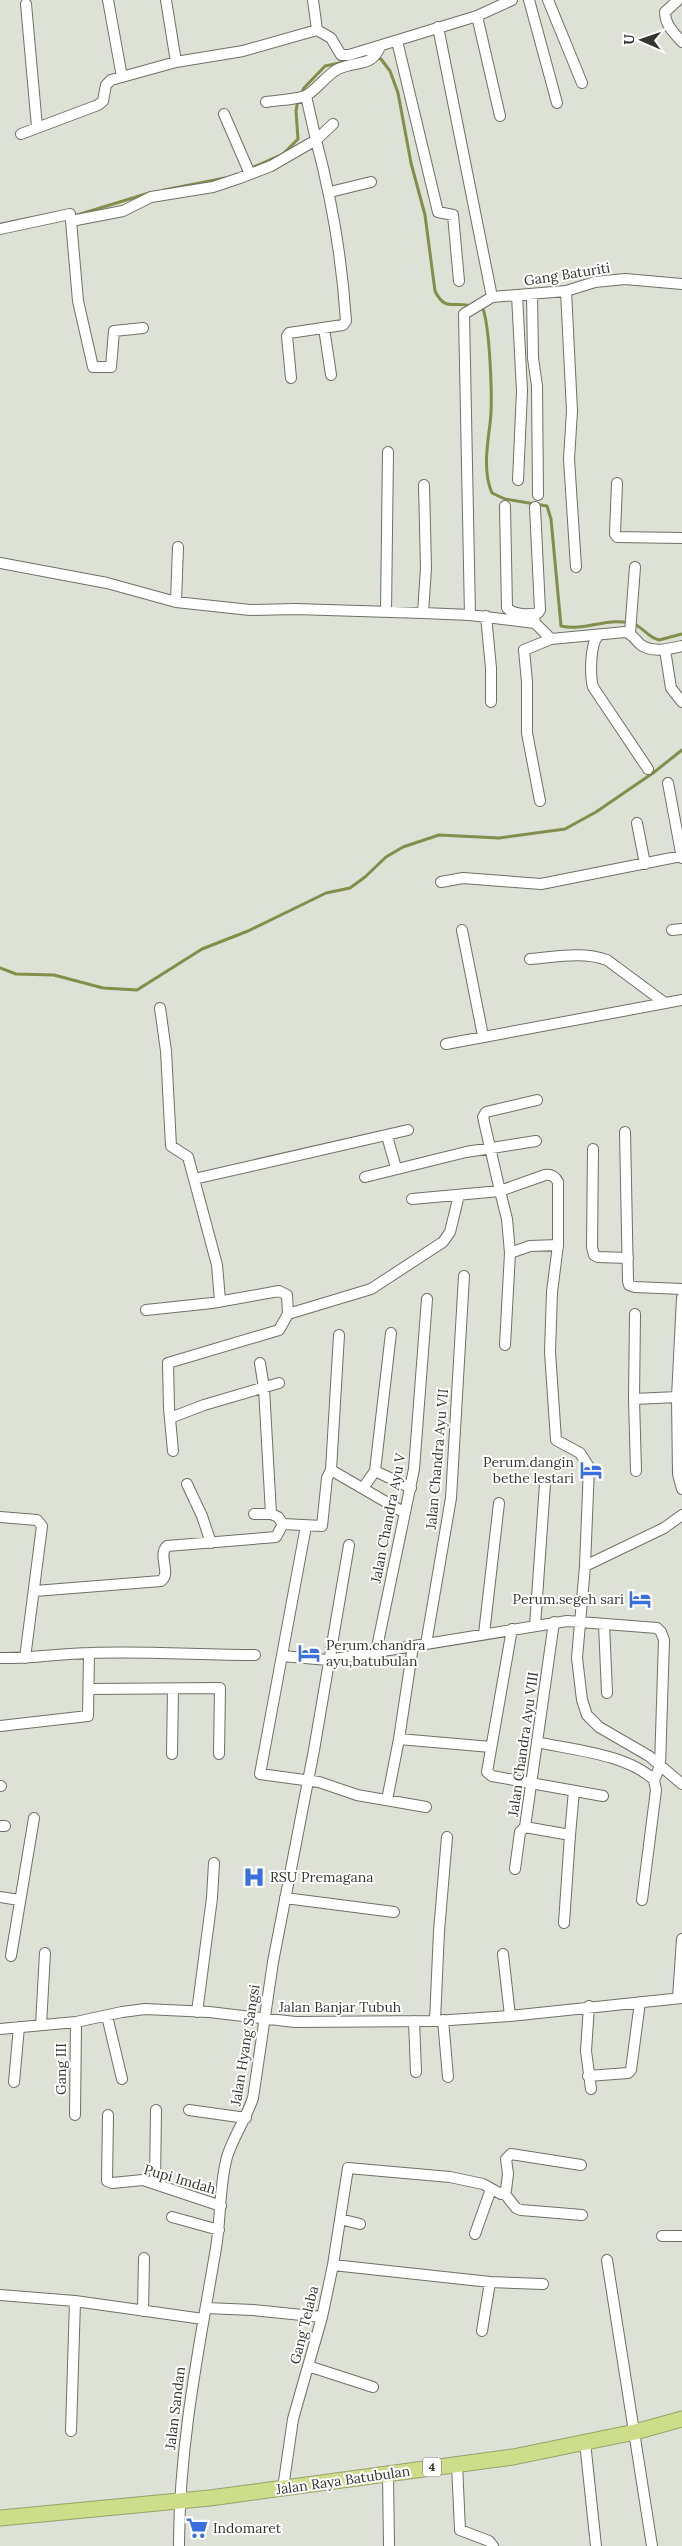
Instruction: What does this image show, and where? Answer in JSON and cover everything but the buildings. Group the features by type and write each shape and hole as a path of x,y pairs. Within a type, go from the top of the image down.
{"highway":[{"name":"Jalan Raya Batubulan","path":"0,2518 179,2501 513,2457 635,2432 682,2419"}],"street":[{"path":"108,0 122,77"},
{"path":"166,0 176,62"},
{"path":"313,0 316,30"},
{"path":"21,134 98,105 104,100 107,83 176,62 243,51 316,30 331,38 341,55 380,47 438,27 478,16 512,0"},
{"path":"530,0 557,103"},
{"path":"548,0 582,83"},
{"path":"677,2 665,12 665,17 669,26 682,42"},
{"path":"26,4 37,127"},
{"path":"478,16 500,116"},
{"path":"438,27 492,297"},
{"path":"397,41 438,212 453,215 459,281"},
{"path":"266,102 306,96 324,78 338,69 352,64 369,62 376,56 380,47"},
{"path":"291,378 288,334 343,325 346,321 343,274 330,192 306,96"},
{"path":"224,114 250,174"},
{"path":"71,221 123,211 151,197 213,186 250,174 271,166 316,140 333,124"},
{"path":"330,192 371,182"},
{"path":"0,229 70,214 78,301 93,367 111,367 114,331 143,328"},
{"name":"Gang Baturiti","path":"470,614 464,314 492,297 566,291 596,282 625,278 682,284"},
{"path":"566,291 572,411 569,459 576,568"},
{"path":"532,294 533,358 537,386 538,495"},
{"path":"517,295 522,391 518,480"},
{"path":"324,328 331,375"},
{"path":"386,612 388,452"},
{"path":"617,482 615,534 617,537 682,538"},
{"path":"423,613 426,568 424,485"},
{"path":"505,506 507,608 512,612 534,618 552,639"},
{"path":"534,618 540,610 536,507"},
{"path":"176,602 178,547"},
{"path":"0,562 108,583 176,602 250,610 470,614 534,618"},
{"path":"630,633 635,567"},
{"path":"486,616 491,668 491,702"},
{"path":"540,800 527,733 527,682 524,650 552,639 582,635 598,636 618,632 630,633 646,647 665,650 682,646"},
{"path":"598,636 594,642 591,671 593,687 648,769"},
{"path":"665,650 671,688 682,702"},
{"path":"441,882 463,878 541,884 682,857 668,783"},
{"path":"637,823 645,864"},
{"path":"462,930 483,1036"},
{"path":"530,959 581,954 598,956 607,960 665,1002"},
{"path":"446,1044 682,1000"},
{"path":"160,1008 166,1051 172,1146 188,1157 217,1265 220,1300"},
{"path":"505,1345 510,1253 507,1220 483,1117 485,1112 537,1100"},
{"path":"194,1179 408,1130"},
{"path":"625,1132 629,1285 682,1289"},
{"path":"387,1136 396,1168"},
{"path":"365,1177 396,1168 536,1141"},
{"path":"593,1149 592,1247 598,1257 628,1258"},
{"path":"412,1199 500,1191 545,1175 552,1175 558,1182 558,1245 552,1292 550,1352 556,1436 558,1442 580,1454 589,1467 585,1566 580,1620 579,1690 585,1711 600,1727 649,1756 682,1784"},
{"path":"288,1314 371,1289 443,1242 450,1232 459,1195"},
{"path":"510,1253 530,1246 558,1245"},
{"name":"Jalan Chandra Ayu VII","path":"426,1644 450,1498 464,1276"},
{"path":"146,1310 283,1291 287,1294 288,1314 283,1325 274,1333 168,1363 173,1451"},
{"path":"682,1298 678,1397 678,1474 682,1489"},
{"name":"Jalan Chandra Ayu V","path":"376,1652 414,1469 427,1299"},
{"path":"635,1314 634,1398 636,1471"},
{"path":"363,1488 374,1471 391,1334"},
{"path":"283,1524 322,1526 328,1478 331,1470 339,1335"},
{"path":"260,1363 264,1388 271,1514"},
{"path":"170,1418 204,1405 279,1384"},
{"path":"634,1398 678,1397"},
{"path":"331,1470 405,1513"},
{"path":"374,1471 411,1488"},
{"path":"187,1484 202,1516 211,1543"},
{"path":"534,1626 545,1484"},
{"path":"484,1634 499,1503"},
{"path":"254,1514 278,1516 283,1524"},
{"path":"585,1566 664,1528 682,1515"},
{"path":"0,1516 37,1520 41,1524 35,1591 25,1658"},
{"path":"35,1591 161,1581 165,1574 162,1554 167,1546 276,1537 283,1524"},
{"path":"306,1526 260,1774 307,1780 330,1785 357,1795 426,1807"},
{"name":"Jalan Hyang Sangsi","path":"203,2319 219,2230 228,2156 246,2118 252,2098 285,1898 349,1544"},
{"path":"282,1656 328,1660 554,1622 580,1620 604,1624 649,1626 661,1632 664,1640 660,1766 654,1780 656,1790 642,1900"},
{"name":"Jalan Chandra Ayu VIII","path":"554,1622 526,1828 570,1836"},
{"path":"604,1624 607,1692"},
{"path":"512,1629 487,1769 489,1775 603,1796"},
{"path":"386,1800 399,1739 413,1646"},
{"path":"0,1726 88,1716 90,1689 89,1652"},
{"path":"0,1658 25,1658 89,1652 255,1655"},
{"path":"90,1689 220,1688 219,1754"},
{"path":"172,1754 174,1689"},
{"path":"399,1739 491,1747"},
{"path":"538,1742 598,1754 628,1765 654,1780"},
{"path":"564,1923 574,1791"},
{"path":"11,1956 34,1818"},
{"path":"515,1869 520,1832 526,1828"},
{"path":"447,1838 439,1931 439,2020 448,2077"},
{"path":"197,2012 212,1898 214,1863"},
{"path":"0,1897 19,1900"},
{"path":"285,1898 394,1912"},
{"path":"680,1998 682,1939"},
{"path":"41,2025 45,1953"},
{"path":"503,1954 510,2016"},
{"name":"Jalan Banjar Tubuh","path":"0,2029 76,2022 134,2010 197,2012 312,2022 414,2021 510,2016 589,2006 680,1998"},
{"path":"588,2076 628,2073 631,2070 640,2002"},
{"path":"589,2006 586,2036 588,2076 591,2089"},
{"path":"107,2016 122,2079"},
{"path":"414,2021 416,2072"},
{"name":"Gang III","path":"75,2115 76,2022"},
{"path":"14,2082 19,2027"},
{"path":"155,2183 156,2110"},
{"path":"189,2110 246,2118"},
{"name":"Pupi Imdah","path":"108,2115 107,2181 112,2183 137,2180 155,2183 221,2206"},
{"path":"504,2193 508,2174 506,2159 511,2154 581,2165"},
{"name":"Gang Telaba","path":"283,2488 293,2418 322,2317 333,2265 348,2168 441,2176 471,2181 491,2189"},
{"path":"475,2234 491,2189 497,2193 504,2193"},
{"path":"504,2193 516,2208 521,2210 582,2215"},
{"path":"172,2217 219,2230"},
{"path":"340,2219 360,2224"},
{"path":"662,2236 682,2236"},
{"path":"143,2311 144,2258"},
{"path":"607,2260 652,2546"},
{"path":"333,2265 490,2282 542,2284"},
{"path":"482,2331 490,2282"},
{"path":"0,2296 75,2301 203,2319"},
{"path":"71,2430 75,2301"},
{"path":"206,2308 253,2310 322,2317"},
{"name":"Jalan Sandan","path":"179,2546 179,2501 186,2423 203,2319"},
{"path":"308,2366 373,2387"},
{"path":"585,2442 596,2546"},
{"path":"457,2464 460,2530 489,2541 493,2546"},
{"path":"388,2474 389,2546"}],"waterway":[{"path":"301,94 304,88 325,66 368,57"},
{"path":"377,58 381,59 390,71 398,93 411,163 425,215 435,291 442,302 446,304 472,306"},
{"path":"249,169 283,154 298,139 296,111 298,100"},
{"path":"164,190 225,178"},
{"path":"74,216 149,193"},
{"path":"478,308 483,309 490,366 491,414 486,459 489,485 492,493 505,499 547,506 551,519 561,626 579,627 627,622 636,625 659,640 682,634"},
{"path":"0,968 16,974 54,975 103,988 137,990 202,949 248,931 326,893 350,888 386,857 403,847 439,835 499,838 565,829 596,812 653,773 682,750"}],"place":[{"name":"Perum.dangin bethe lestari","path":"591,1470"},
{"name":"Perum.segeh sari","path":"640,1599"},
{"name":"Perum.chandra ayu,batubulan","path":"309,1653"},
{"name":"RSU Premagana","path":"254,1877"},
{"name":"Indomaret","path":"197,2528"}]}
